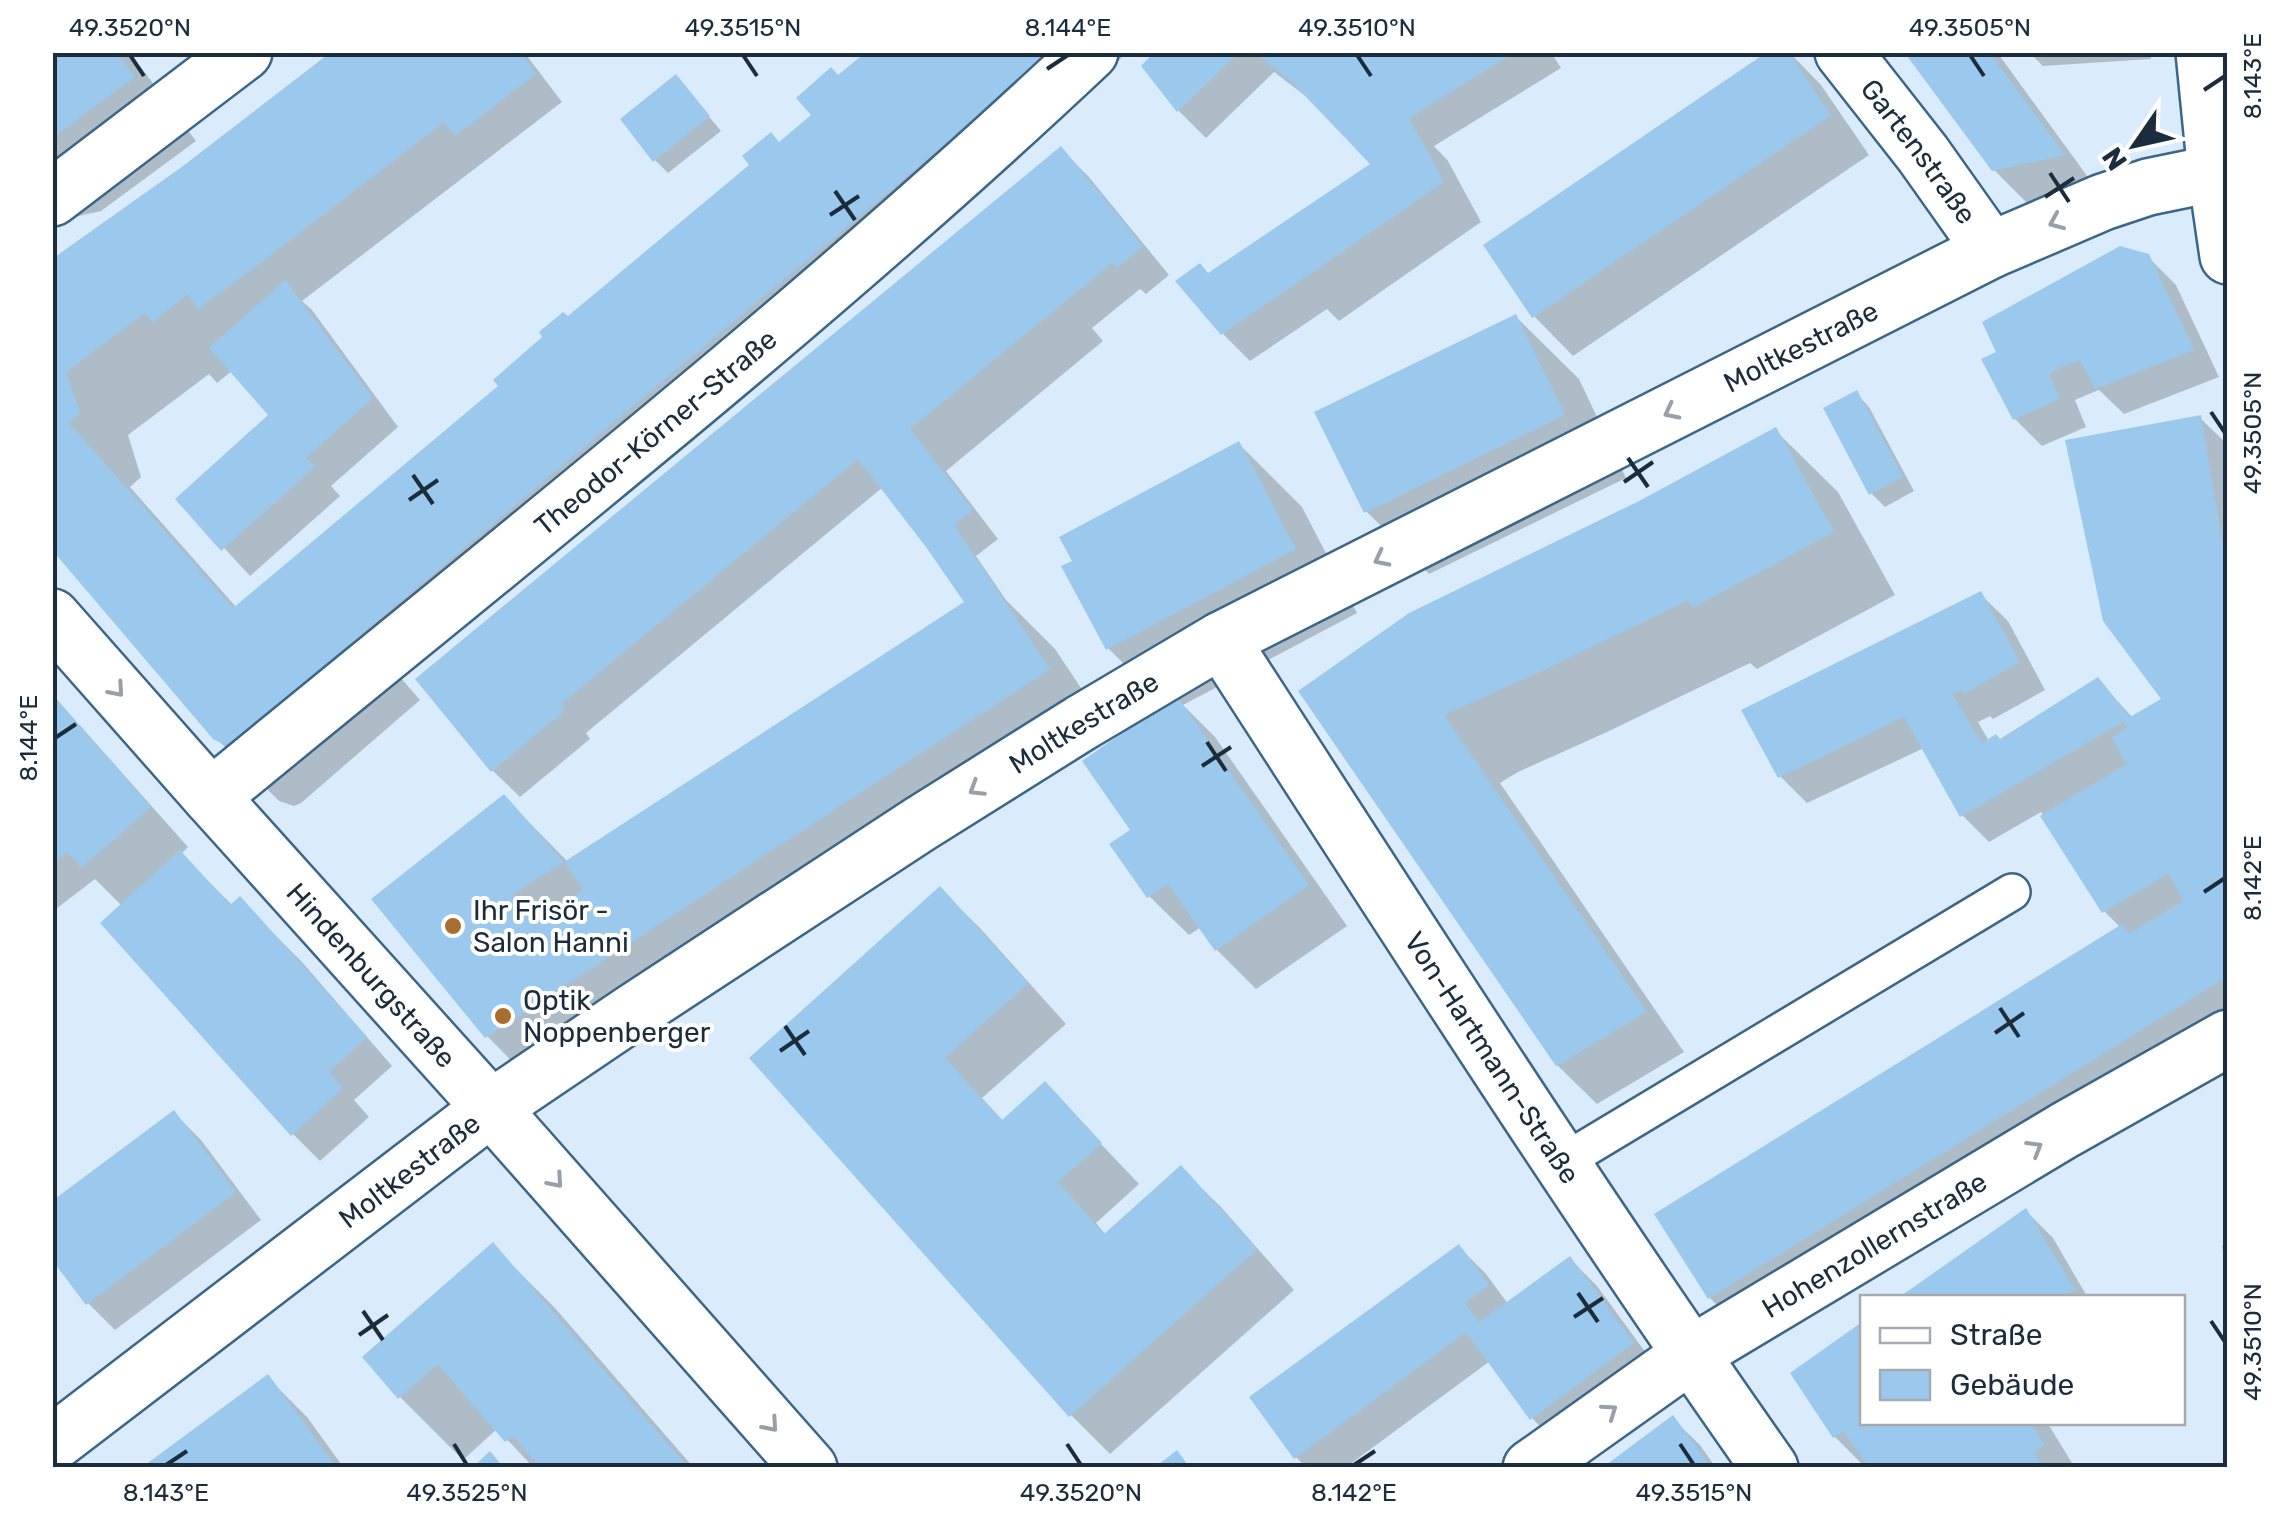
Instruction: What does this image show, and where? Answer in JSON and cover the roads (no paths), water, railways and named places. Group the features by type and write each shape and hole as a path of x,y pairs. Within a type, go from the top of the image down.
{"street":[{"path":"52,198 244,52"},
{"name":"Theodor-Körner-Straße","path":"211,798 833,285 979,157 1090,52"},
{"name":"Gartenstraße","path":"1843,52 1923,154 1991,250"},
{"path":"2204,52 2228,256"},
{"name":"Moltkestraße","path":"52,1444 492,1108 936,814 1222,640 1991,250 2102,202 2216,173"},
{"name":"Hindenburgstraße","path":"52,617 808,1468"},
{"name":"Von-Hartmann-Straße","path":"1222,640 1561,1163 1770,1468"},
{"name":"Hohenzollernstraße","path":"1531,1468 1690,1355 2065,1130 2228,1038"}],"lane":[{"path":"1561,1163 2012,892"}],"place":[{"name":"Ihr Frisör - Salon Hanni","path":"453,926"},
{"name":"Optik Noppenberger","path":"503,1016"}]}
